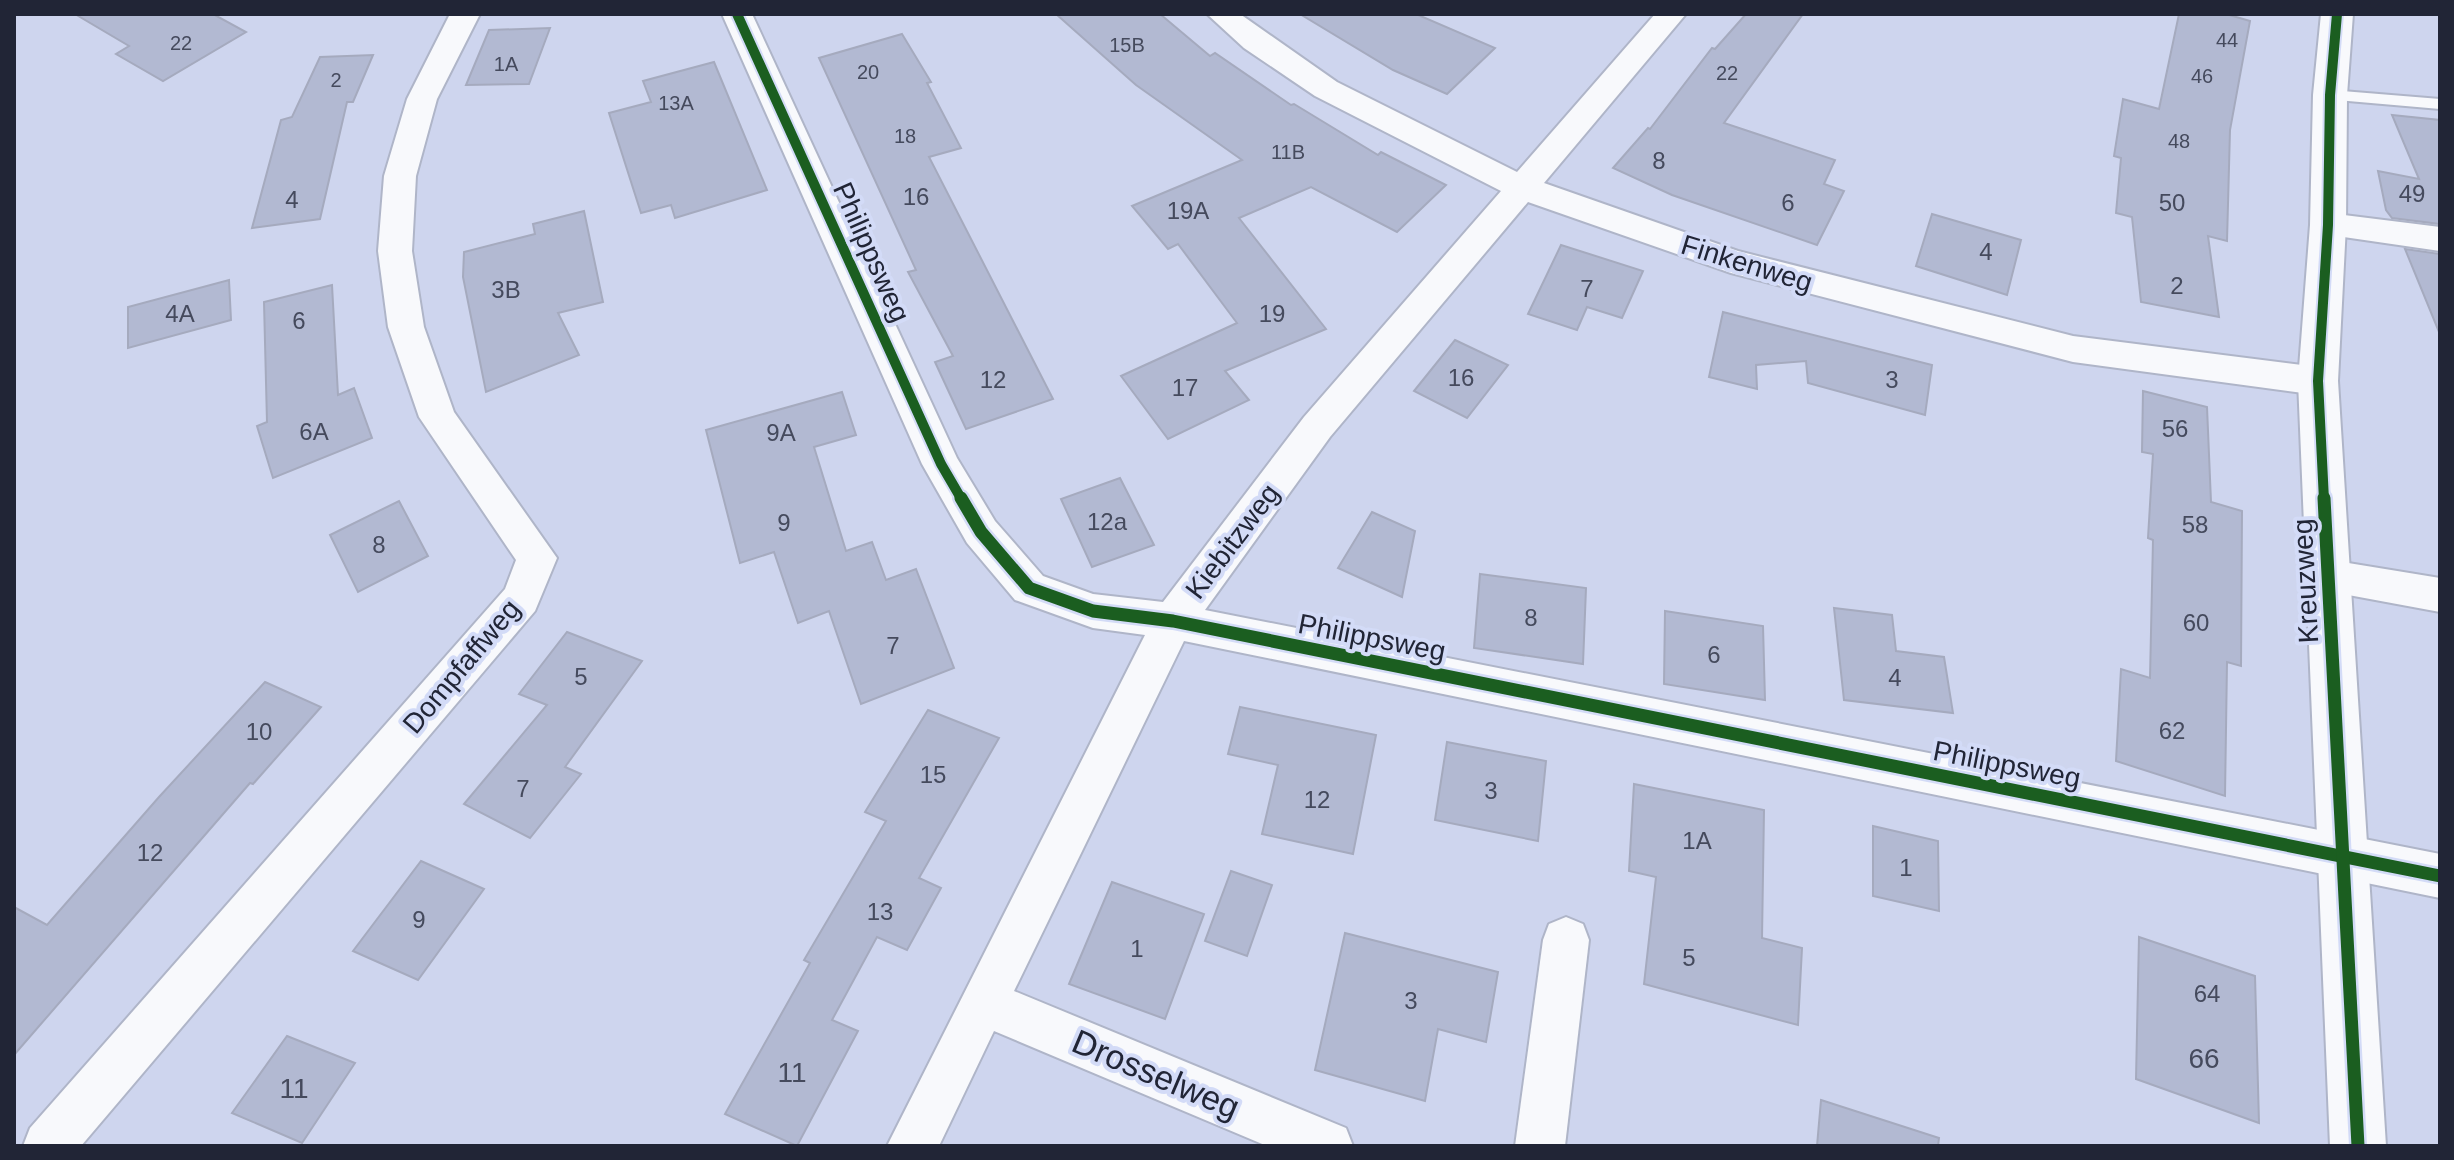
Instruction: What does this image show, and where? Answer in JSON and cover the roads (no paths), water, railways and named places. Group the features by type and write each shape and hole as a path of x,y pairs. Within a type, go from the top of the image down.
{"street":[{"name":"Dompfaffweg","path":"48,1146 521,599 537,558 437,417 406,327 395,251 400,176 422,99 465,14"},
{"name":"Philippsweg","path":"737,14 941,464 981,532 1029,588 1093,611 1173,621 2440,876"},
{"name":"Finkenweg","path":"1222,14 1255,41 1326,89 1520,187 1731,261 1950,320 2073,349 2318,381"},
{"name":"Kiebitzweg","path":"912,1146 1173,621 1317,427 1671,14"},
{"name":"Kreuzweg","path":"2337,14 2330,95 2328,225 2318,381 2358,1146"},
{"path":"2328,225 2440,239"},
{"path":"2330,577 2440,595"},
{"path":"1540,1146 1566,940"},
{"name":"Drosselweg","path":"983,1002 1328,1146"}],"lane":[{"path":"2330,95 2440,104"}]}
